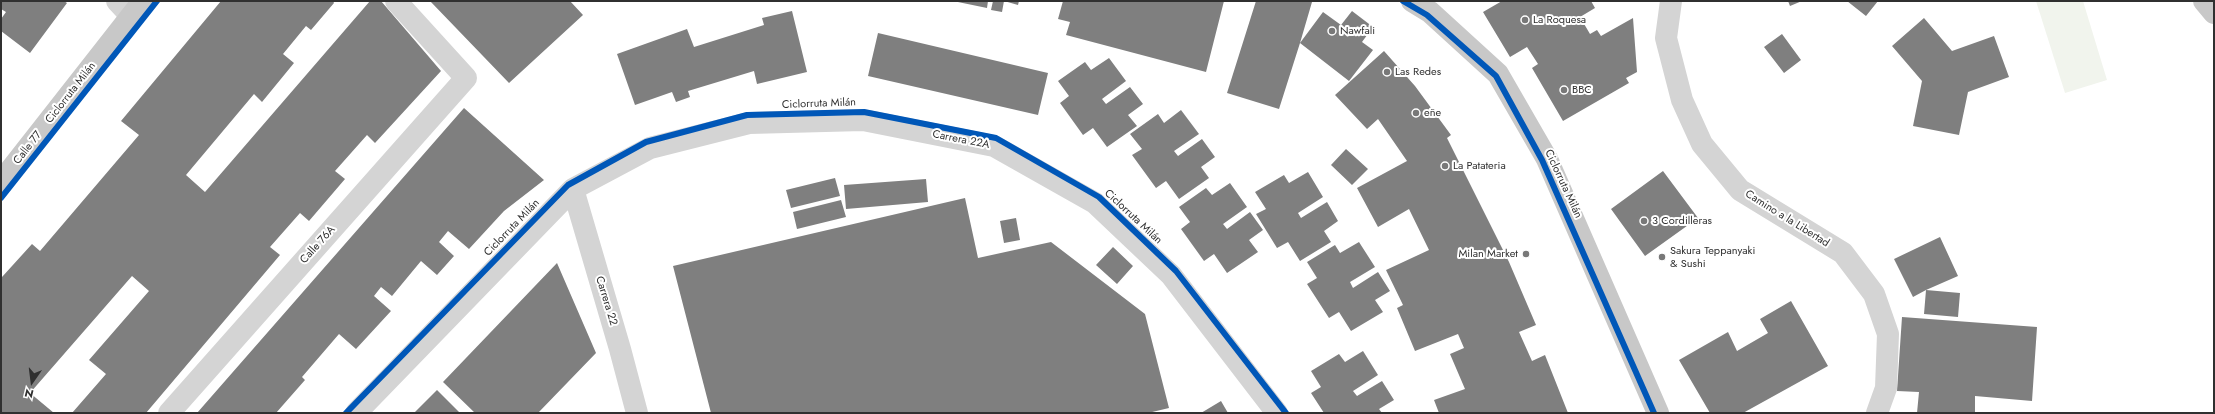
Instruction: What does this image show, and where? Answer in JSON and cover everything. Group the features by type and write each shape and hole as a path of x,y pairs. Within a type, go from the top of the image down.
{"main road":[{"path":"1412,1 1430,12 1498,74 1546,159 1658,413"},
{"path":"2204,1 2214,12"},
{"name":"Calle 77","path":"1,182 130,6"}],"street":[{"name":"Calle 76A","path":"169,413 466,78 396,1"},
{"name":"Camino a la Libertad","path":"1671,1 1666,38 1682,100 1702,144 1740,190 1843,253 1874,294 1888,334 1886,388 1877,413"},
{"name":"Carrera 22A","path":"356,413 573,189 650,148 749,123 863,120 994,146 1095,203 1171,275 1277,413"},
{"name":"Carrera 22","path":"573,189 620,349 637,413"}],"shaded area":[{"path":"2036,1 2083,1 2107,80 2065,93"}],"building":[{"path":"1,1 64,1 67,3 30,53 1,31 1,19 6,12 1,9"},
{"path":"221,1 333,1 334,3 311,30 306,26 283,54 294,63 262,102 254,94 186,175 205,192 370,1 381,1 441,71 375,143 367,135 335,171 345,179 309,221 300,213 270,247 280,255 146,413 72,413 106,374 89,360 149,291 132,276 30,393 54,413 1,413 1,276 2,277 32,244 40,251 139,135 121,121"},
{"path":"430,1 570,1 583,15 509,83"},
{"path":"953,1 988,1 987,8"},
{"path":"993,1 1004,1 1002,12 991,10"},
{"path":"1004,1 1019,1 1018,5"},
{"path":"1063,1 1224,1 1206,72 1066,35 1070,22 1058,19"},
{"path":"1256,1 1312,2 1279,109 1227,93"},
{"path":"1502,1 1591,1 1595,8 1580,17 1590,34 1597,30 1601,36 1633,18 1637,72 1626,78 1629,83 1563,121 1532,68 1538,64 1527,47 1510,57 1483,12"},
{"path":"1788,1 1802,1 1790,6"},
{"path":"1847,1 1878,1 1866,16"},
{"path":"792,11 807,72 757,84 754,71 688,91 690,97 676,102 672,92 635,105 617,54 687,29 694,47 764,25 762,18"},
{"path":"1352,11 1373,27 1362,42 1373,50 1349,81 1300,43 1323,12 1341,25"},
{"path":"1924,18 1952,51 1994,36 2009,77 1968,92 1959,135 1913,126 1922,81 1892,46"},
{"path":"878,33 1048,73 1038,115 868,76"},
{"path":"1782,34 1801,60 1784,73 1764,47"},
{"path":"1384,51 1415,86 1451,135 1447,138 1509,262 1536,325 1519,332 1532,361 1545,355 1568,413 1439,413 1434,400 1465,389 1450,354 1464,348 1458,334 1415,351 1397,308 1403,305 1386,270 1429,250 1409,209 1378,227 1357,188 1407,161 1378,119 1367,129 1335,95"},
{"path":"1109,58 1126,81 1102,99 1106,104 1130,87 1143,104 1128,115 1137,126 1107,147 1093,128 1083,135 1060,103 1069,96 1058,81 1085,62 1091,70"},
{"path":"464,108 544,180 504,211 469,249 448,231 439,242 454,256 437,275 421,261 392,296 381,287 374,296 391,311 356,349 339,334 302,377 305,380 276,413 197,413"},
{"path":"1181,110 1199,134 1174,151 1178,156 1202,139 1215,157 1201,167 1209,178 1179,199 1166,181 1156,188 1132,155 1142,149 1130,134 1158,114 1164,123"},
{"path":"1346,149 1368,169 1352,185 1331,165"},
{"path":"1663,171 1698,218 1645,256 1611,209"},
{"path":"1308,172 1323,197 1298,213 1301,218 1327,202 1338,221 1324,231 1331,242 1300,261 1288,242 1277,248 1256,214 1266,209 1255,192 1284,175 1289,183"},
{"path":"835,178 840,196 791,208 786,190"},
{"path":"926,179 928,202 846,209 844,185"},
{"path":"1230,183 1247,207 1223,224 1227,229 1250,212 1263,230 1249,240 1258,252 1227,273 1214,254 1204,261 1181,229 1190,222 1179,207 1206,188 1212,195"},
{"path":"965,198 978,258 1051,242 1145,314 1169,408 1148,413 711,413 673,266"},
{"path":"841,200 846,217 797,229 793,212"},
{"path":"1016,218 1020,240 1004,243 1000,221"},
{"path":"1940,237 1958,276 1913,297 1894,259"},
{"path":"1359,242 1375,267 1350,282 1353,288 1378,272 1390,291 1375,300 1383,312 1351,331 1339,312 1329,318 1307,284 1317,278 1307,262 1335,245 1340,253"},
{"path":"1113,247 1133,266 1117,284 1096,265"},
{"path":"557,263 596,353 538,413 475,413 443,382"},
{"path":"1926,290 1960,293 1958,317 1924,314"},
{"path":"1791,301 1828,366 1743,413 1710,413 1679,360 1728,332 1737,351 1768,333 1760,319"},
{"path":"1902,317 2037,327 2032,401 1975,396 1975,413 1917,413 1919,392 1897,391"},
{"path":"1363,351 1378,375 1353,391 1357,396 1382,381 1394,400 1379,409 1382,413 1324,413 1311,393 1321,387 1311,371 1339,354 1345,362"},
{"path":"437,390 460,413 414,413"},
{"path":"1221,401 1228,413 1201,413"}],"cycle path":[{"name":"Ciclorruta Milán","path":"1,198 157,1"},
{"name":"Ciclorruta Milán","path":"1403,1 1427,15 1496,76 1542,160 1654,413"},
{"name":"Ciclorruta Milán","path":"346,413 568,185 646,142 747,115 864,112 996,138 1099,197 1176,271 1286,413"}],"place":[{"name":"La Roquesa","path":"1525,20"},
{"name":"Nawfali","path":"1332,31"},
{"name":"Las Redes","path":"1387,72"},
{"name":"BBC","path":"1564,90"},
{"name":"eñe","path":"1416,113"},
{"name":"La Patateria","path":"1445,166"},
{"name":"3 Cordilleras","path":"1644,221"},
{"name":"Milan Market","path":"1526,254"},
{"name":"Sakura Teppanyaki & Sushi","path":"1662,257"}]}
